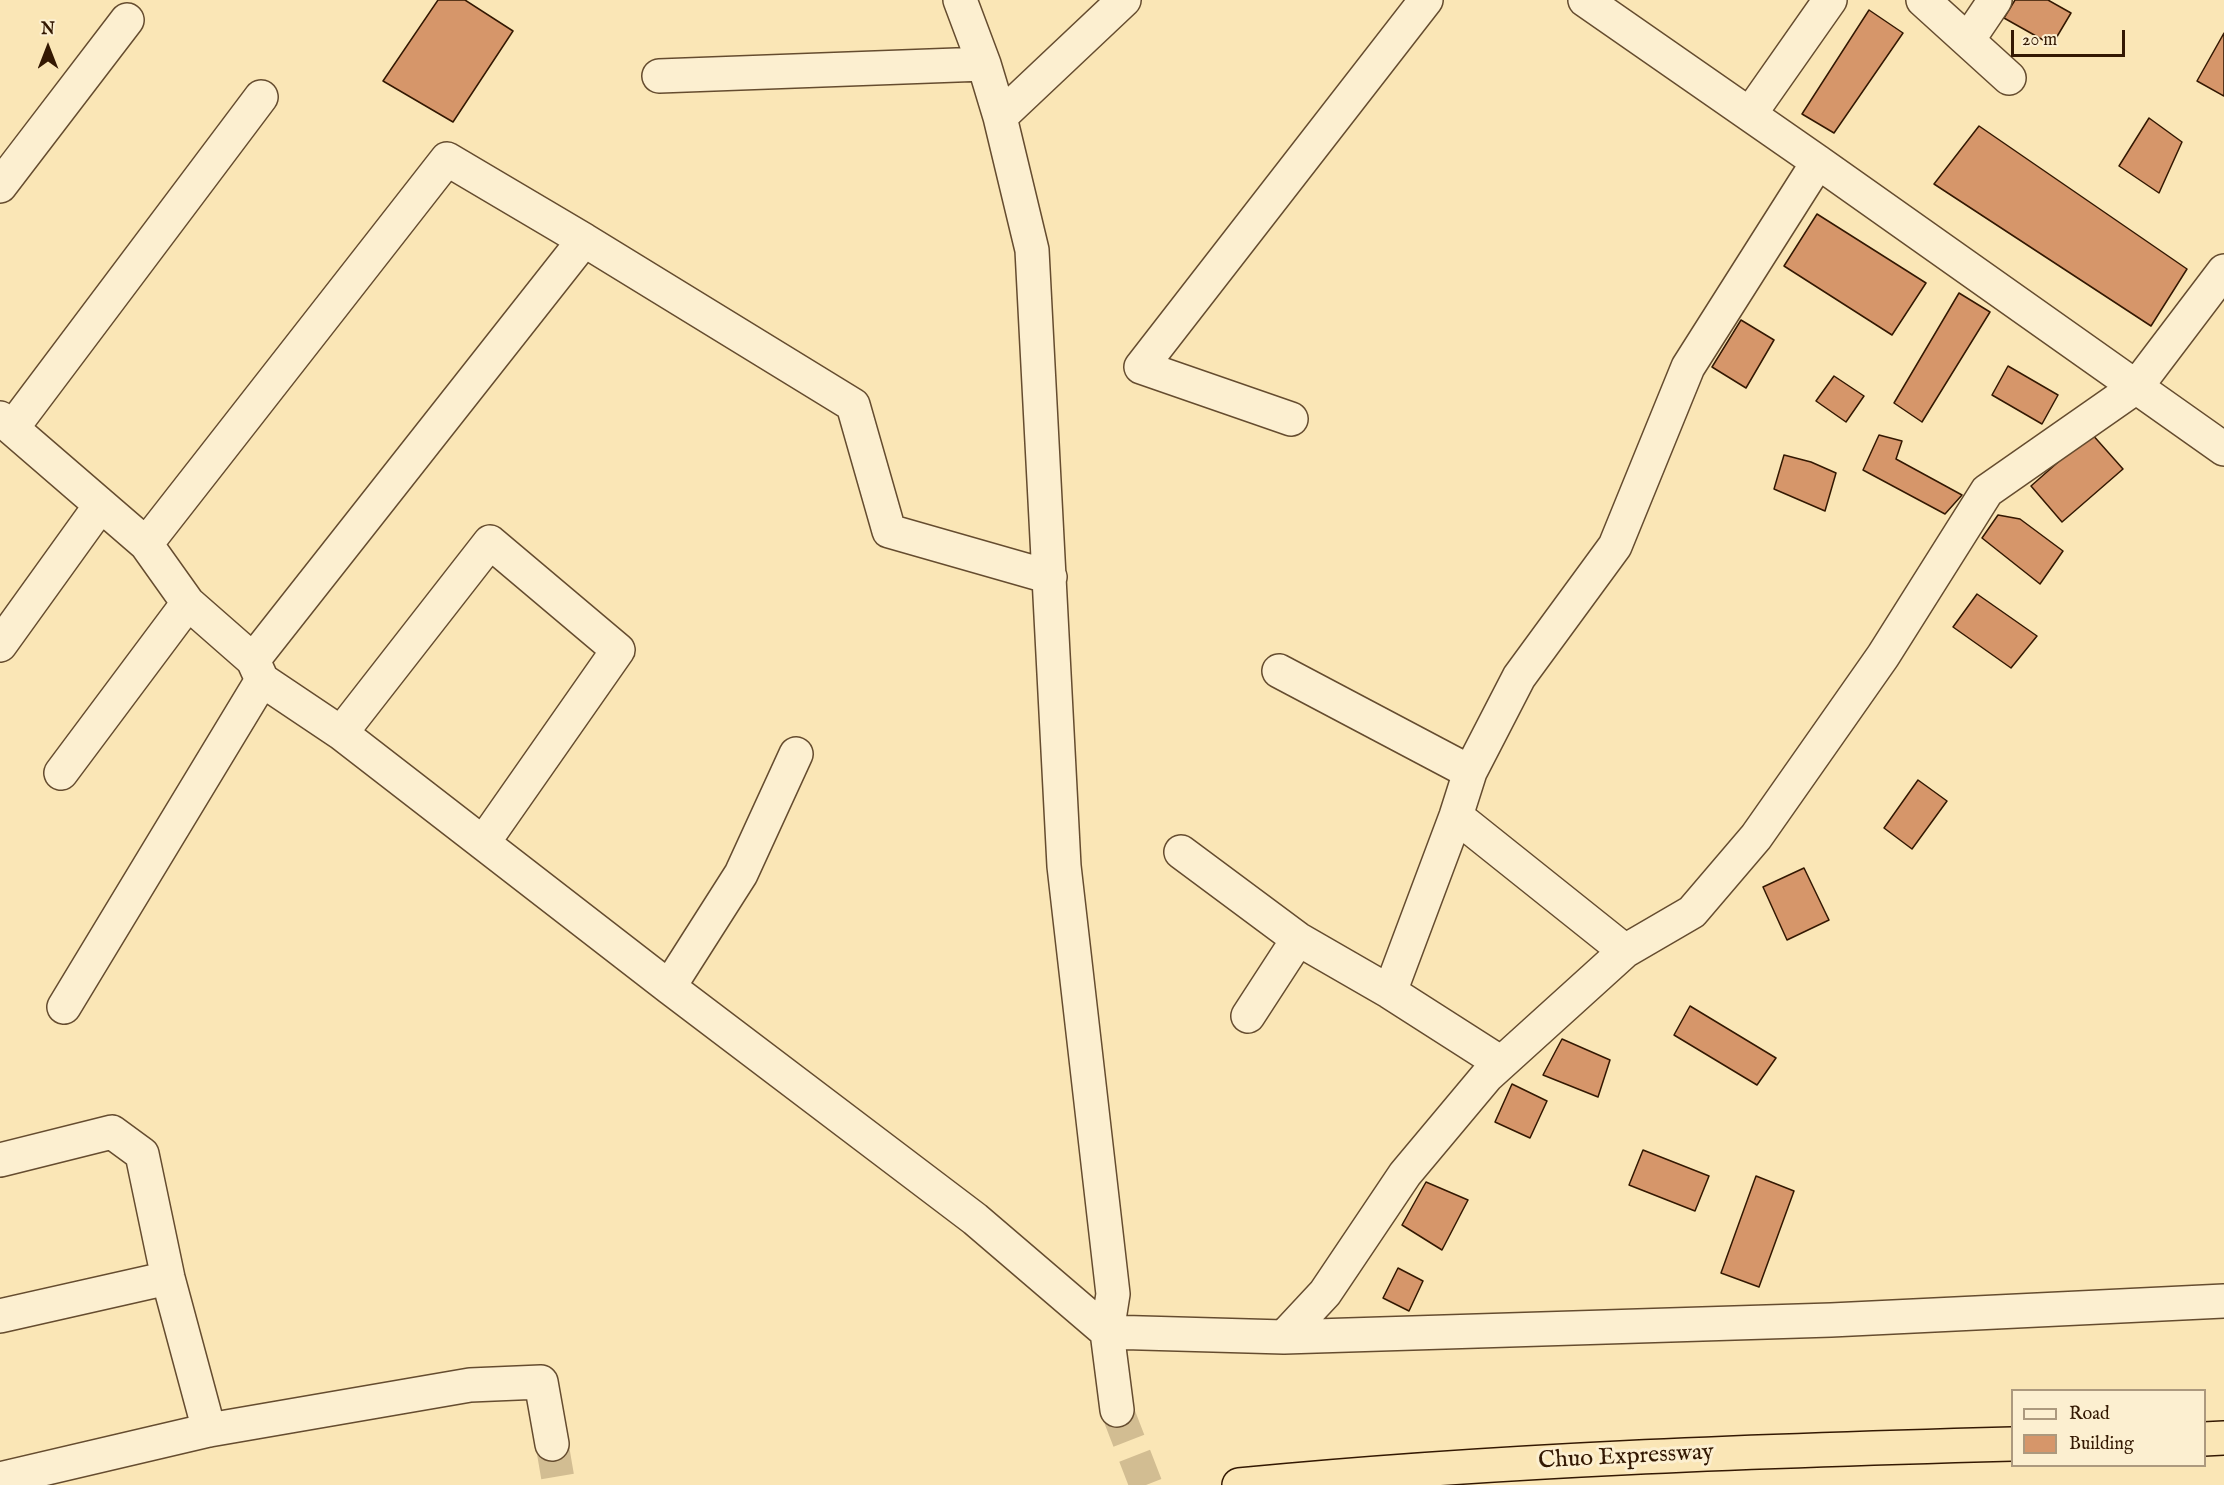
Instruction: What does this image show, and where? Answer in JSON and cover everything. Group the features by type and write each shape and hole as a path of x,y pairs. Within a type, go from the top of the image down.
{"highway":[{"path":"2206,1439 2224,1438"},
{"name":"Chuo Expressway","path":"1255,1484 1588,1459 1780,1450 2011,1444"}],"street":[{"path":"960,0 984,64 1000,117 1032,250 1064,866 1113,1294 1107,1332 1117,1410"},
{"path":"1000,117 1124,0"},
{"path":"1291,418 1141,367 1426,0"},
{"path":"1585,0 2224,449"},
{"path":"1750,114 1830,0"},
{"path":"1923,0 2009,78"},
{"path":"1968,40 1995,0"},
{"path":"0,186 127,20"},
{"path":"659,76 984,64"},
{"path":"261,97 6,422 146,544 188,603 258,670 975,1220 1107,1332 1284,1336 1819,1320 2224,1301"},
{"path":"146,544 447,159 584,240 852,405 889,531 1050,577"},
{"path":"1390,992 1456,816 1470,772 1519,677 1615,546 1688,367 1818,162"},
{"path":"64,1007 258,670 584,240"},
{"path":"1284,1336 1325,1293 1405,1174 1487,1076 1625,951 1692,912 1756,837 1883,656 1987,491 2136,387 2224,271"},
{"path":"0,645 100,506"},
{"path":"341,733 490,542 618,650 483,843"},
{"path":"61,773 188,603"},
{"path":"1279,671 1470,772"},
{"path":"669,987 741,874 796,754"},
{"path":"1456,816 1625,951"},
{"path":"1181,852 1298,939 1390,992 1501,1063"},
{"path":"1248,1016 1298,939"},
{"path":"0,1160 112,1132 142,1154 168,1278 209,1430"},
{"path":"0,1316 168,1278"},
{"path":"0,1479 209,1430 470,1385 541,1382 552,1444"}],"building":[{"path":"438,0 465,0 513,31 453,122 383,81"},
{"path":"2015,0 2048,0 2071,13 2052,45 2004,18"},
{"path":"1869,10 1903,33 1834,133 1802,114"},
{"path":"2224,33 2224,96 2197,81"},
{"path":"2149,118 2182,142 2159,193 2119,166"},
{"path":"1979,126 2187,269 2151,326 1934,184"},
{"path":"1817,214 1926,283 1892,335 1784,266"},
{"path":"1959,293 1990,312 1922,422 1894,403"},
{"path":"1741,320 1774,340 1746,388 1712,367"},
{"path":"2008,366 2058,395 2042,424 1992,395"},
{"path":"1834,376 1864,396 1846,422 1816,401"},
{"path":"2091,433 2123,469 2062,522 2031,486"},
{"path":"1879,435 1902,441 1896,459 1962,495 1945,514 1863,470"},
{"path":"1784,455 1811,462 1836,473 1825,511 1774,489"},
{"path":"1998,515 2020,519 2063,551 2040,584 1982,538"},
{"path":"1977,594 2037,636 2011,668 1953,627"},
{"path":"1918,780 1947,801 1912,849 1884,828"},
{"path":"1804,868 1829,920 1787,940 1763,887"},
{"path":"1690,1006 1776,1058 1757,1085 1674,1035"},
{"path":"1562,1039 1610,1060 1598,1097 1543,1075"},
{"path":"1512,1084 1547,1101 1530,1138 1495,1122"},
{"path":"1643,1150 1709,1176 1695,1211 1629,1185"},
{"path":"1756,1176 1794,1191 1759,1287 1721,1273"},
{"path":"1426,1182 1468,1200 1442,1250 1402,1225"},
{"path":"1398,1268 1423,1281 1409,1311 1383,1298"}],"tunnel":[{"path":"1117,1410 1146,1485"},
{"path":"552,1444 559,1485"}]}
